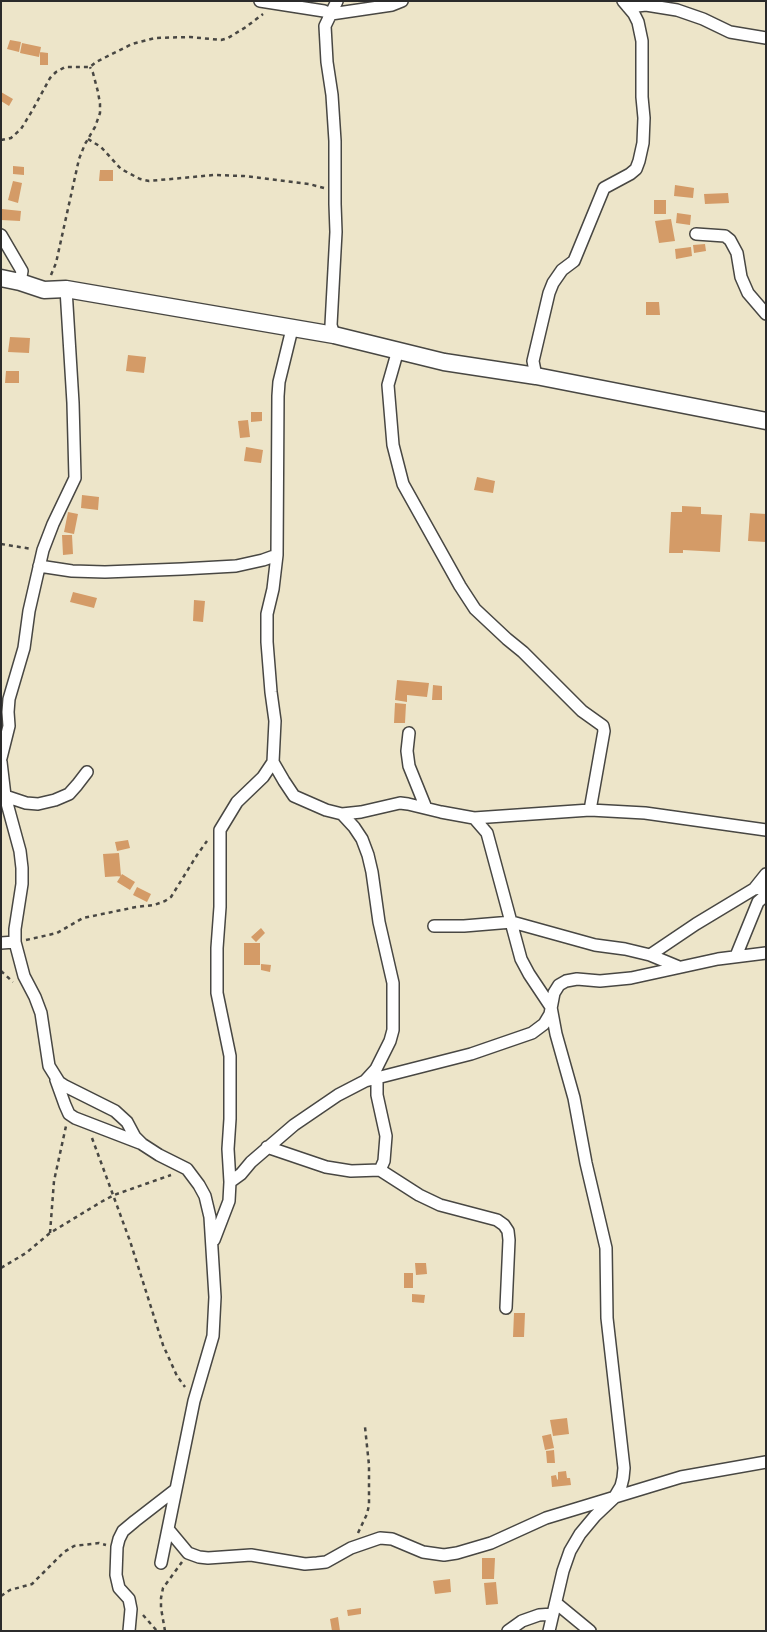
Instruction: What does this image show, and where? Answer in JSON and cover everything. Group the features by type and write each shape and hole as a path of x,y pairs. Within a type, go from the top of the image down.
{"main road":[{"path":"1,278 44,290 66,289 334,335 444,362 536,376 766,421"}],"street":[{"path":"260,1 324,11 331,14 392,5 402,1"},
{"path":"334,335 331,325 336,232 336,168 334,119 326,62 325,26 337,1"},
{"path":"626,4 677,10 703,19 730,32 766,38"},
{"path":"536,376 533,361 553,282 562,270 574,262 604,188 630,174 636,169 639,161 643,143 644,118 642,42 638,22 626,4"},
{"path":"696,234 725,236 730,240 737,253 741,277 748,293 766,314"},
{"path":"1,235 22,271 20,282"},
{"path":"66,289 73,403 75,478 43,550 29,612 24,648 9,699 9,726 1,760 5,796 20,851 22,868 22,884 15,928 15,942 24,976 40,1013 49,1066 59,1082 116,1111 127,1122 142,1144"},
{"path":"212,1244 229,1201 230,1182 228,1149 230,1056 217,993 220,830 237,802 263,777 273,762 275,721 269,674 267,614 273,588 277,555 279,382 292,328"},
{"path":"398,350 388,385 392,445 403,484 460,586 475,609 523,652 582,711 603,726 604,732 590,810"},
{"path":"39,566 72,571 105,572 182,569 236,566 277,555"},
{"path":"408,733 407,751 409,766 426,808"},
{"path":"273,762 294,796 326,810 342,814 366,811 400,803 474,818 590,810 645,813 766,830"},
{"path":"5,796 26,803 38,804 55,800 69,794 87,772"},
{"path":"230,1182 241,1174 267,1147 294,1125 338,1095 365,1080 376,1069 390,1041 393,982 380,922 372,872 362,839 342,814"},
{"path":"474,818 487,833 521,959 528,974 551,1007 556,1034 574,1098 586,1163 606,1248 607,1318 624,1468 621,1486 614,1498 580,1534 570,1551 563,1571 549,1631"},
{"path":"650,955 696,924 754,889 766,874"},
{"path":"754,889 766,887"},
{"path":"736,956 758,902 766,895"},
{"path":"434,926 464,926 512,922 595,945 650,955 679,967"},
{"path":"1,943 15,942"},
{"path":"365,1080 471,1054 532,1033 544,1024 550,1014 554,993 558,985 571,979 614,980 631,978 736,956 766,953"},
{"path":"54,1074 69,1114 81,1121 142,1144 186,1169 205,1196 210,1218 215,1297 213,1336 194,1401 161,1563"},
{"path":"377,1078 377,1094 386,1136 384,1161 380,1170"},
{"path":"267,1147 326,1167 351,1171 380,1170 419,1195 440,1205 497,1220 508,1231 509,1240 506,1308"},
{"path":"168,1529 188,1553 208,1558 251,1555 305,1564 326,1562 351,1548 376,1539 387,1538 423,1552 444,1555 491,1543 546,1518 681,1477 766,1462"},
{"path":"129,1631 132,1609 129,1599 120,1588 116,1575 117,1547 123,1531 175,1490"},
{"path":"508,1631 522,1621 554,1609"},
{"path":"554,1609 590,1631"}],"path":[{"path":"1,140 11,138 21,130 50,78 56,72 66,68 90,67 96,62 132,44 143,41 174,38 221,40 228,38 279,5"},
{"path":"44,290 56,263 77,167 100,113 100,104 90,67"},
{"path":"88,139 101,147 121,169 140,179 149,181 214,175 244,176 309,184 335,191"},
{"path":"1,544 43,550"},
{"path":"15,942 57,933 83,918 154,905 165,901 172,897 196,855 208,840 220,830"},
{"path":"50,1233 54,1181 69,1114"},
{"path":"81,1121 92,1138 114,1195 164,1345 177,1376 194,1401"},
{"path":"1,1268 26,1253 50,1233 114,1195 186,1169"},
{"path":"351,1548 367,1514 369,1505 369,1465 366,1427"},
{"path":"1,1596 10,1590 32,1584 64,1552 74,1546 99,1543 117,1547"},
{"path":"165,1631 161,1608 163,1588 188,1553"}],"building":[{"path":"10,40 21,42 19,52 7,49"},
{"path":"22,43 41,47 39,57 20,53"},
{"path":"40,52 48,53 48,65 40,65"},
{"path":"1,92 13,99 9,106 1,101"},
{"path":"13,166 24,167 24,175 13,174"},
{"path":"100,170 113,170 113,181 99,181"},
{"path":"13,181 22,183 18,203 8,200"},
{"path":"675,185 694,188 693,198 674,196"},
{"path":"728,193 729,203 705,204 704,194"},
{"path":"654,200 666,200 666,214 654,214"},
{"path":"2,209 21,211 20,221 1,220"},
{"path":"677,213 691,215 690,225 676,223"},
{"path":"671,219 675,241 659,243 655,221"},
{"path":"705,244 706,251 694,253 693,245"},
{"path":"691,247 692,256 676,259 675,249"},
{"path":"646,302 659,302 660,315 646,315"},
{"path":"10,337 30,338 29,353 8,352"},
{"path":"128,355 146,357 144,373 126,371"},
{"path":"6,371 19,371 19,383 5,383"},
{"path":"251,412 262,412 262,421 251,422"},
{"path":"248,420 250,437 240,438 238,421"},
{"path":"246,447 263,450 261,463 244,461"},
{"path":"477,477 495,481 493,493 474,490"},
{"path":"82,495 99,497 98,510 81,508"},
{"path":"682,506 701,507 701,514 722,515 720,552 683,550 683,553 669,553 671,512 682,512"},
{"path":"68,512 78,514 74,534 64,532"},
{"path":"750,513 766,514 766,542 748,541"},
{"path":"62,535 72,535 73,554 63,555"},
{"path":"73,592 97,598 94,608 70,602"},
{"path":"194,600 205,601 203,622 193,621"},
{"path":"397,680 429,683 427,697 407,695 407,702 395,700"},
{"path":"433,685 442,686 442,700 432,700"},
{"path":"395,703 406,704 405,723 394,723"},
{"path":"128,840 130,848 117,851 115,842"},
{"path":"119,853 121,876 105,877 103,854"},
{"path":"122,874 135,882 130,890 117,882"},
{"path":"137,887 151,894 147,902 133,895"},
{"path":"261,928 265,933 256,942 251,937"},
{"path":"244,943 260,943 260,965 244,965"},
{"path":"261,964 271,965 270,972 261,970"},
{"path":"415,1263 426,1263 427,1274 416,1275"},
{"path":"404,1273 413,1273 413,1288 404,1288"},
{"path":"412,1294 425,1295 424,1303 412,1302"},
{"path":"514,1313 525,1313 524,1337 513,1337"},
{"path":"567,1418 569,1434 553,1436 550,1420"},
{"path":"551,1434 554,1448 545,1450 542,1436"},
{"path":"554,1450 555,1463 547,1463 546,1451"},
{"path":"566,1471 571,1485 552,1487 551,1476 556,1475 558,1480 558,1472"},
{"path":"482,1558 495,1558 494,1579 482,1579"},
{"path":"450,1579 451,1592 435,1594 433,1581"},
{"path":"496,1582 498,1604 486,1605 484,1583"},
{"path":"361,1608 361,1614 348,1616 347,1610"},
{"path":"338,1617 340,1631 332,1631 330,1619"}]}
